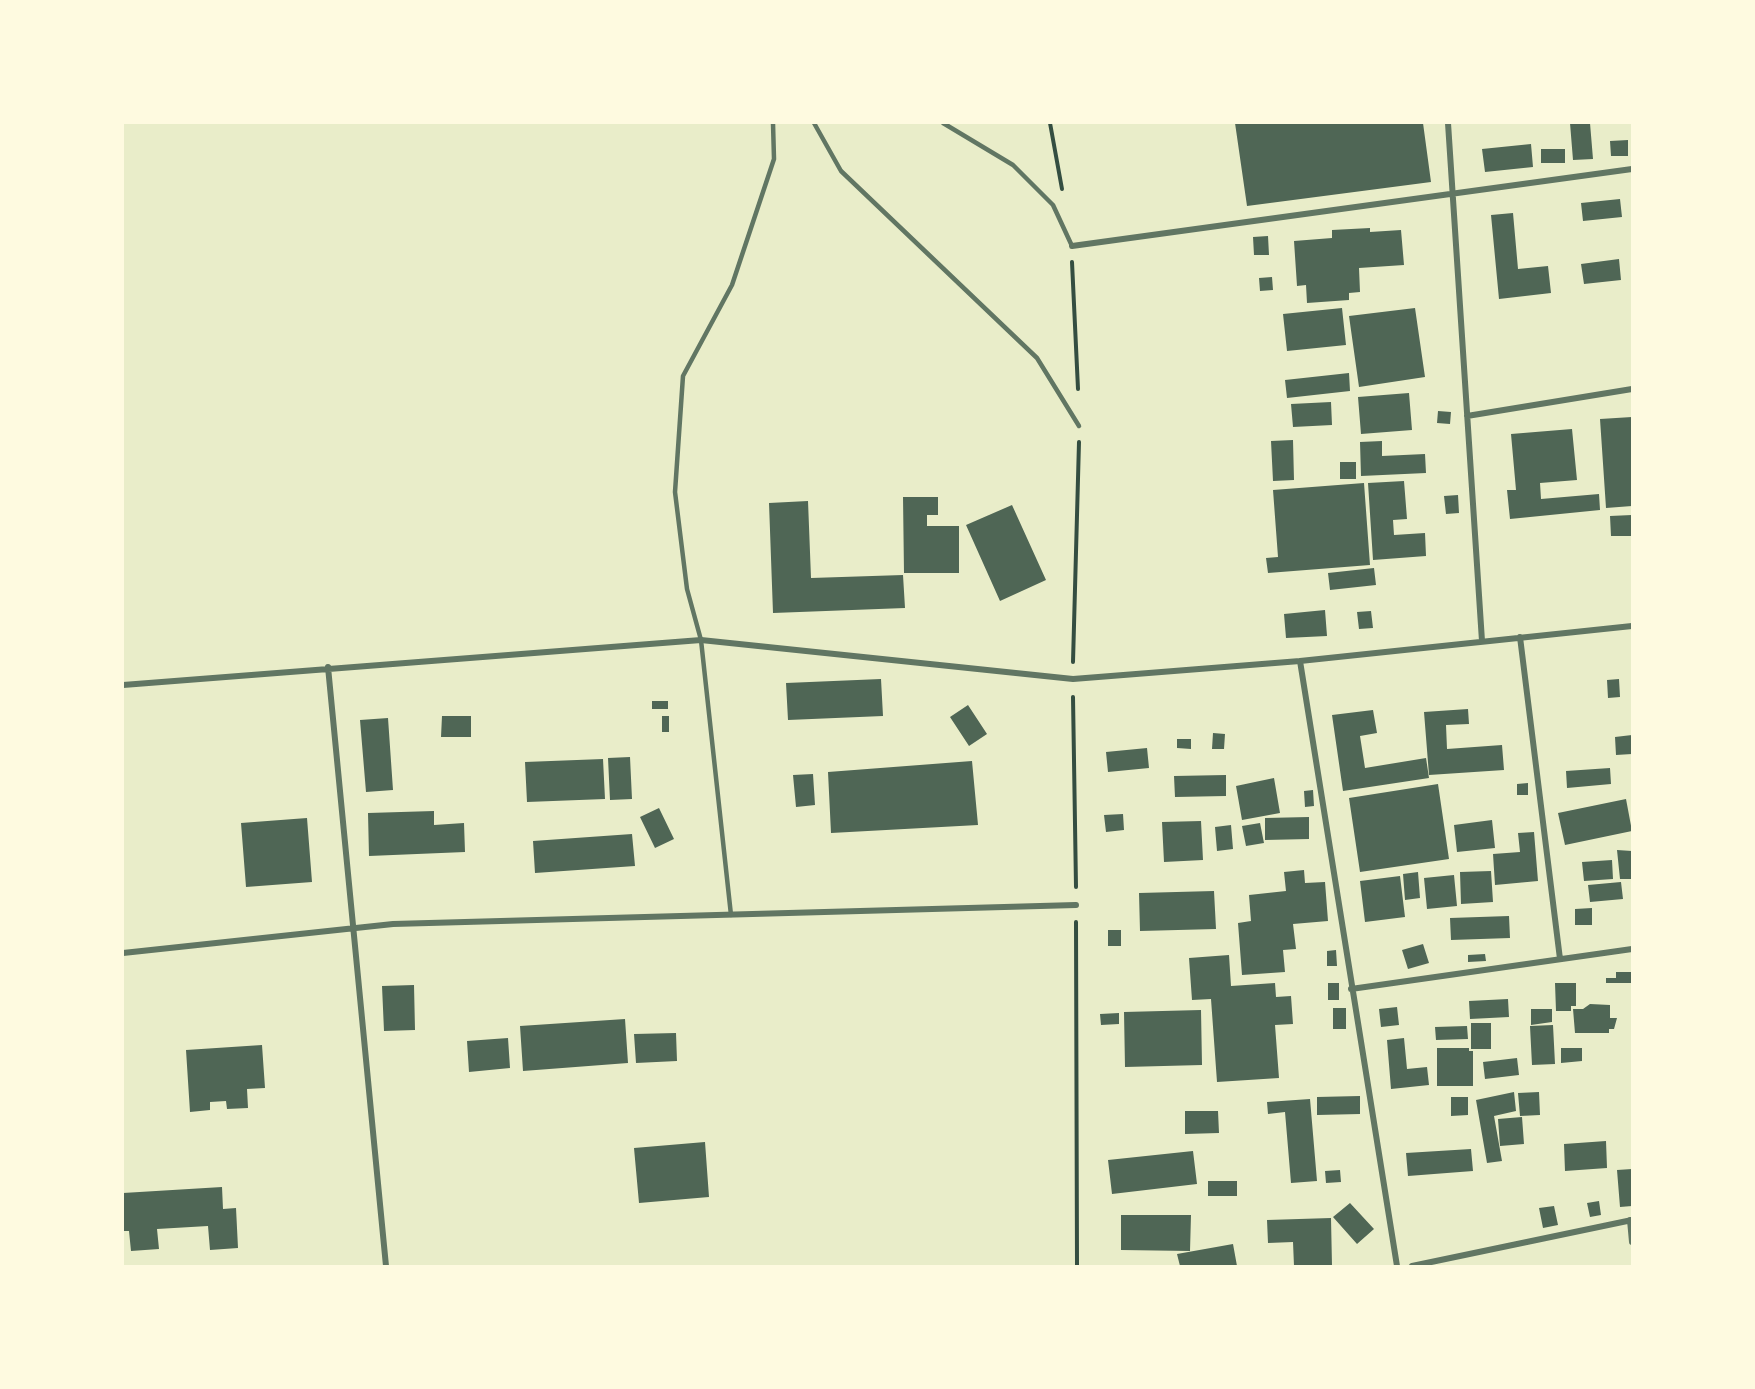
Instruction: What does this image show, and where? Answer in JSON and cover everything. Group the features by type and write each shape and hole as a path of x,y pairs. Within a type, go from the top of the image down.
{"street":[{"path":"1448,123 1482,641"},
{"path":"1072,246 1632,169"},
{"path":"1467,416 1632,389"},
{"path":"123,685 328,667 701,640 1073,679 1300,661 1632,626"},
{"path":"1520,636 1560,958"},
{"path":"1300,661 1397,1266"},
{"path":"328,667 386,1266"},
{"path":"123,953 393,924 1076,905"},
{"path":"1351,988 1632,949"},
{"path":"1412,1266 1631,1220 1632,1242"}],"lane":[{"path":"731,915 701,640 687,589 675,492 683,376 732,285 774,159 773,123"},
{"path":"814,123 841,171 1037,358 1079,426"},
{"path":"942,123 1013,165 1053,205 1072,246"}],"building":[{"path":"1235,123 1423,123 1431,182 1247,206"},
{"path":"1570,123 1590,123 1593,159 1573,160"},
{"path":"1628,140 1628,156 1611,156 1610,141"},
{"path":"1531,144 1533,167 1485,172 1482,149"},
{"path":"1541,149 1565,149 1565,163 1541,163"},
{"path":"1620,199 1622,217 1583,221 1581,203"},
{"path":"1513,213 1518,269 1548,266 1551,293 1499,299 1491,215"},
{"path":"1370,228 1370,232 1401,230 1404,265 1359,268 1360,292 1349,293 1349,300 1307,303 1306,285 1297,286 1294,241 1332,238 1332,230"},
{"path":"1268,236 1269,255 1254,255 1253,237"},
{"path":"1619,259 1621,280 1584,284 1581,264"},
{"path":"1272,277 1273,290 1260,291 1259,278"},
{"path":"1342,308 1346,345 1287,351 1283,314"},
{"path":"1415,308 1425,377 1359,387 1349,316"},
{"path":"1349,373 1350,391 1287,398 1285,380"},
{"path":"1409,393 1412,430 1361,434 1358,397"},
{"path":"1331,402 1332,425 1293,427 1291,404"},
{"path":"1438,411 1451,412 1450,424 1437,423"},
{"path":"1632,417 1632,506 1606,508 1600,419"},
{"path":"1572,429 1577,480 1540,483 1541,499 1599,494 1600,510 1510,519 1507,490 1516,490 1511,434"},
{"path":"1293,440 1294,480 1273,481 1271,441"},
{"path":"1382,441 1382,456 1425,454 1426,473 1361,476 1360,442"},
{"path":"1340,462 1356,462 1356,479 1340,479"},
{"path":"1404,481 1407,519 1393,520 1394,535 1425,533 1426,556 1373,560 1368,483"},
{"path":"1364,483 1370,565 1268,573 1266,558 1278,557 1273,490"},
{"path":"1458,495 1459,513 1446,514 1444,496"},
{"path":"903,497 938,497 938,515 927,515 927,526 959,526 959,573 904,573"},
{"path":"808,501 811,578 903,575 905,608 773,613 769,503"},
{"path":"1012,505 1046,580 1000,601 966,525"},
{"path":"1632,515 1632,536 1611,536 1610,516"},
{"path":"1374,568 1376,585 1330,590 1328,573"},
{"path":"1325,610 1327,636 1286,638 1284,614"},
{"path":"1371,611 1373,628 1359,629 1357,612"},
{"path":"881,679 883,716 788,720 786,683"},
{"path":"1619,679 1620,697 1608,698 1607,680"},
{"path":"652,701 668,701 668,709 652,709"},
{"path":"968,705 987,734 969,746 950,717"},
{"path":"1468,709 1469,724 1446,725 1447,749 1502,745 1504,770 1429,775 1424,712"},
{"path":"1373,710 1377,733 1360,736 1365,768 1426,758 1429,778 1343,791 1332,715"},
{"path":"442,716 471,716 471,737 441,737"},
{"path":"662,716 669,716 669,732 662,732"},
{"path":"388,718 393,790 366,792 360,720"},
{"path":"1213,733 1225,734 1224,749 1212,749"},
{"path":"1632,735 1632,754 1616,755 1615,737"},
{"path":"1177,739 1191,739 1191,749 1177,748"},
{"path":"1147,748 1149,768 1108,772 1106,752"},
{"path":"630,757 632,799 610,800 608,758"},
{"path":"603,759 605,799 527,802 525,762"},
{"path":"972,761 978,825 831,833 828,772"},
{"path":"1610,768 1611,784 1567,788 1566,771"},
{"path":"813,774 815,805 796,807 793,775"},
{"path":"1226,775 1226,796 1175,797 1174,776"},
{"path":"1274,778 1280,813 1242,820 1236,786"},
{"path":"1528,783 1528,795 1517,795 1517,784"},
{"path":"1438,784 1449,859 1360,872 1349,798"},
{"path":"1313,790 1314,806 1305,807 1304,791"},
{"path":"1626,799 1632,831 1565,845 1558,813"},
{"path":"659,808 674,839 655,848 640,817"},
{"path":"434,811 434,825 464,823 465,852 369,856 368,813"},
{"path":"1123,814 1124,830 1106,832 1104,815"},
{"path":"1309,817 1309,839 1265,840 1265,818"},
{"path":"307,818 312,882 246,887 241,823"},
{"path":"1492,820 1495,848 1457,852 1454,825"},
{"path":"1201,821 1203,860 1164,862 1162,822"},
{"path":"1260,823 1264,843 1246,846 1242,826"},
{"path":"1231,825 1233,849 1217,851 1215,827"},
{"path":"1534,832 1538,881 1495,885 1493,854 1520,852 1518,833"},
{"path":"632,834 635,866 535,873 533,841"},
{"path":"1617,850 1632,851 1632,879 1620,879"},
{"path":"1612,860 1613,879 1584,881 1582,862"},
{"path":"1304,870 1305,883 1325,882 1328,921 1293,924 1296,949 1283,950 1285,972 1242,975 1238,923 1251,921 1249,895 1286,891 1284,872"},
{"path":"1491,871 1493,902 1461,904 1460,872"},
{"path":"1418,872 1420,898 1405,900 1403,874"},
{"path":"1454,875 1457,906 1427,909 1424,878"},
{"path":"1400,876 1405,917 1365,922 1360,881"},
{"path":"1621,882 1623,899 1590,902 1588,885"},
{"path":"1214,891 1216,929 1140,931 1139,893"},
{"path":"1592,908 1592,925 1575,925 1575,909"},
{"path":"1509,916 1510,938 1451,940 1450,918"},
{"path":"1108,930 1121,930 1121,946 1108,946"},
{"path":"1423,944 1429,963 1408,969 1402,950"},
{"path":"1336,950 1337,966 1327,966 1327,951"},
{"path":"1485,954 1486,961 1468,962 1468,955"},
{"path":"1229,955 1231,986 1275,983 1276,997 1291,996 1293,1024 1275,1025 1279,1078 1217,1082 1211,999 1192,1000 1189,958"},
{"path":"1616,972 1631,972 1631,983 1606,983 1606,978 1616,978"},
{"path":"1328,983 1339,983 1339,1000 1328,1000"},
{"path":"1555,983 1576,983 1576,1006 1571,1006 1571,1011 1556,1011"},
{"path":"414,985 415,1030 384,1031 382,986"},
{"path":"1508,999 1509,1017 1470,1019 1469,1001"},
{"path":"1590,1004 1610,1005 1610,1018 1617,1018 1614,1029 1609,1029 1609,1033 1575,1033 1573,1009 1583,1009"},
{"path":"1397,1007 1399,1025 1381,1027 1379,1009"},
{"path":"1333,1008 1346,1008 1346,1029 1333,1029"},
{"path":"1531,1009 1552,1009 1552,1022 1531,1025"},
{"path":"1201,1010 1202,1065 1125,1067 1124,1012"},
{"path":"1119,1013 1119,1024 1101,1025 1100,1014"},
{"path":"625,1019 628,1063 523,1071 520,1026"},
{"path":"1471,1023 1491,1023 1491,1049 1471,1049"},
{"path":"1553,1025 1555,1064 1532,1065 1530,1026"},
{"path":"1467,1026 1468,1039 1436,1040 1435,1027"},
{"path":"676,1033 677,1061 636,1063 634,1034"},
{"path":"508,1038 510,1068 469,1072 467,1041"},
{"path":"1404,1038 1407,1069 1427,1067 1429,1085 1391,1089 1387,1040"},
{"path":"262,1045 265,1088 247,1089 248,1108 227,1109 226,1101 210,1102 210,1110 190,1112 186,1050"},
{"path":"1437,1048 1469,1048 1469,1051 1473,1051 1473,1086 1437,1086"},
{"path":"1561,1048 1582,1048 1582,1061 1561,1063"},
{"path":"1517,1058 1519,1075 1485,1079 1483,1062"},
{"path":"1514,1092 1516,1111 1494,1116 1502,1161 1487,1163 1476,1100"},
{"path":"1539,1092 1540,1115 1520,1116 1518,1093"},
{"path":"1360,1096 1360,1114 1317,1115 1317,1097"},
{"path":"1451,1097 1468,1097 1468,1115 1451,1116"},
{"path":"1310,1099 1317,1181 1291,1183 1285,1112 1268,1114 1267,1102"},
{"path":"1185,1111 1218,1111 1219,1133 1185,1134"},
{"path":"1522,1117 1524,1144 1500,1146 1498,1119"},
{"path":"1606,1141 1607,1168 1565,1171 1564,1144"},
{"path":"705,1142 709,1197 639,1203 634,1148"},
{"path":"1471,1149 1473,1171 1408,1176 1406,1153"},
{"path":"1193,1151 1197,1184 1112,1194 1108,1160"},
{"path":"1632,1169 1632,1206 1620,1207 1617,1170"},
{"path":"1340,1170 1341,1182 1326,1183 1325,1171"},
{"path":"1208,1181 1237,1181 1237,1196 1208,1196"},
{"path":"222,1187 223,1209 236,1208 238,1248 210,1250 208,1226 157,1229 159,1249 131,1251 129,1231 123,1231 123,1193"},
{"path":"1599,1201 1601,1215 1590,1217 1587,1203"},
{"path":"1350,1203 1374,1229 1357,1244 1333,1217"},
{"path":"1554,1206 1558,1225 1543,1228 1539,1208"},
{"path":"1121,1215 1191,1215 1190,1251 1121,1250"},
{"path":"1331,1218 1332,1266 1294,1266 1293,1242 1268,1243 1267,1220"},
{"path":"1233,1244 1237,1266 1180,1266 1177,1254"}]}
